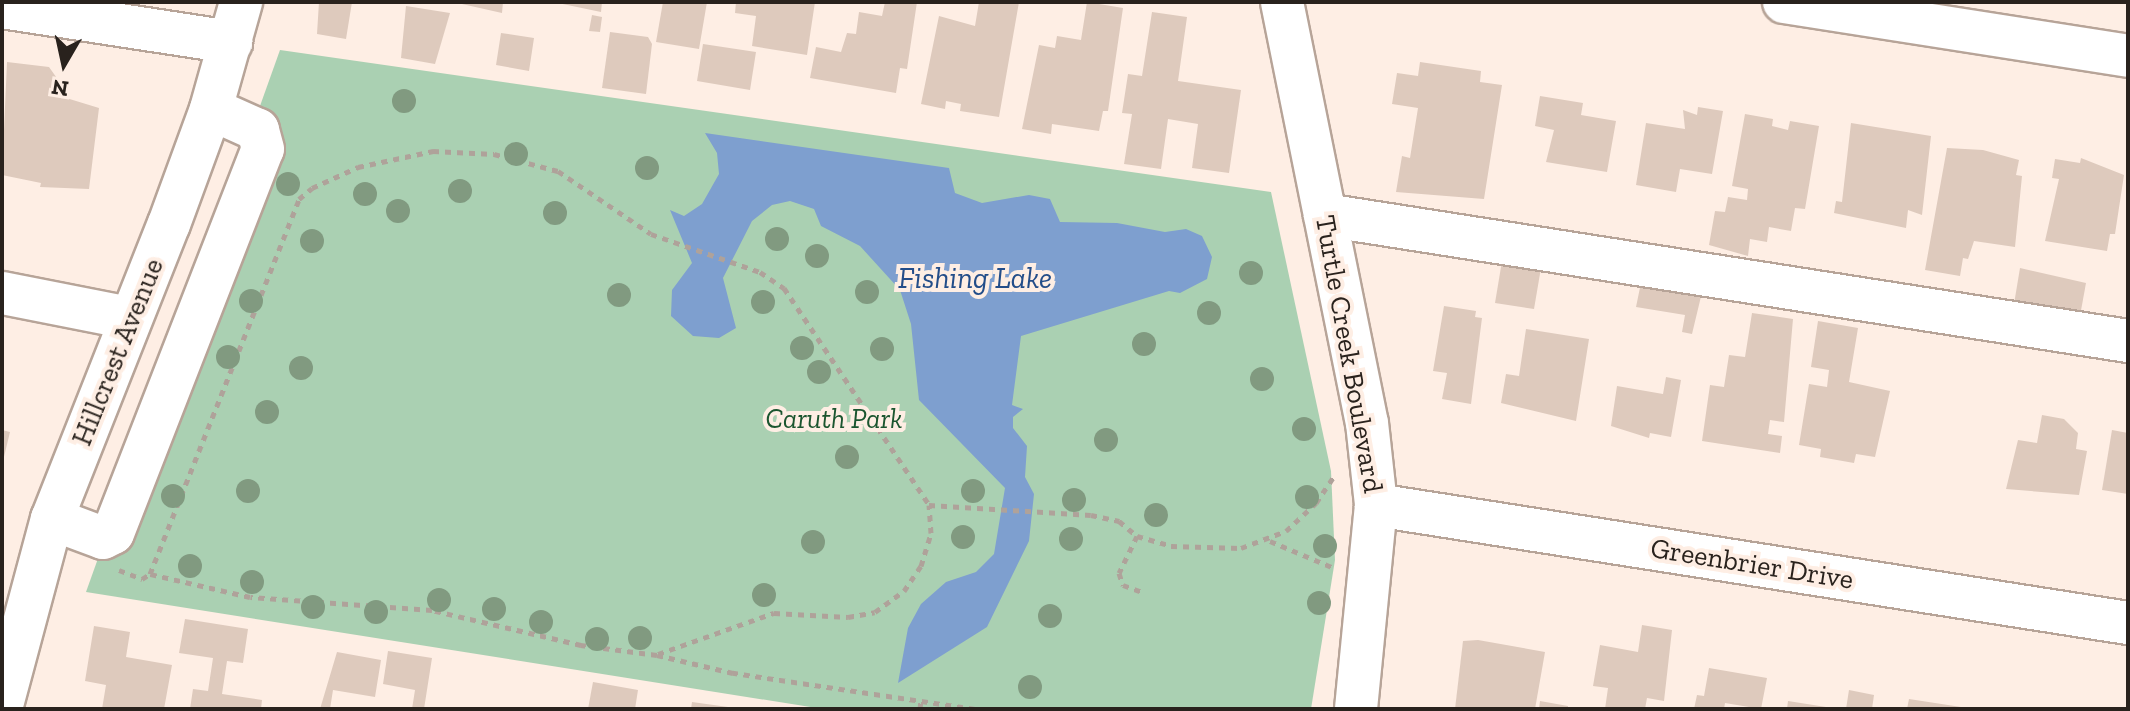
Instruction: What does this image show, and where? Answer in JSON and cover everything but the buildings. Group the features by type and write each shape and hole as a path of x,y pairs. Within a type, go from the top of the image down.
{"street":[{"name":"Hillcrest Avenue","path":"2,705 17,582 52,519 211,109 241,2"},
{"name":"Turtle Creek Boulevard","path":"1282,2 1367,423 1376,505 1356,709"},
{"path":"1784,2 2128,56"},
{"path":"2,7 231,42"},
{"path":"52,519 103,538 113,533 263,149 258,130 211,109"},
{"path":"1325,215 2128,341"},
{"path":"2,293 130,318"},
{"name":"Greenbrier Drive","path":"1376,505 2128,623"}],"path":[{"path":"657,655 774,613 848,617 875,612 904,591 921,566 931,533 929,505 784,288 737,265 651,234 558,171 494,154 409,154 358,167 312,188 289,216 150,574 250,597 432,610 581,645 657,655 733,673 975,709"},
{"path":"929,505 988,505 1107,518 1137,536 1171,546 1219,549 1269,540 1302,519 1334,476"},
{"path":"1137,536 1119,573 1123,585 1145,593"},
{"path":"1269,540 1332,567"},
{"path":"920,709 921,700"}],"green space":[{"name":"Caruth Park","path":"280,50 1271,192 1331,471 1335,560 1311,709 823,709 86,592"}],"water":[{"name":"Fishing Lake","path":"705,133 949,168 955,193 982,203 1029,195 1050,199 1060,222 1117,223 1165,232 1186,229 1202,236 1212,257 1207,279 1180,293 1169,291 1021,336 1012,405 1023,409 1013,417 1013,428 1027,446 1025,477 1034,494 1029,541 987,627 898,683 908,628 921,604 946,582 976,572 994,554 1005,488 919,400 911,324 900,290 860,246 821,226 814,209 790,201 772,205 752,221 723,278 736,328 719,338 693,336 671,316 672,290 692,263 670,210 684,216 702,204 719,174 717,153"}]}
